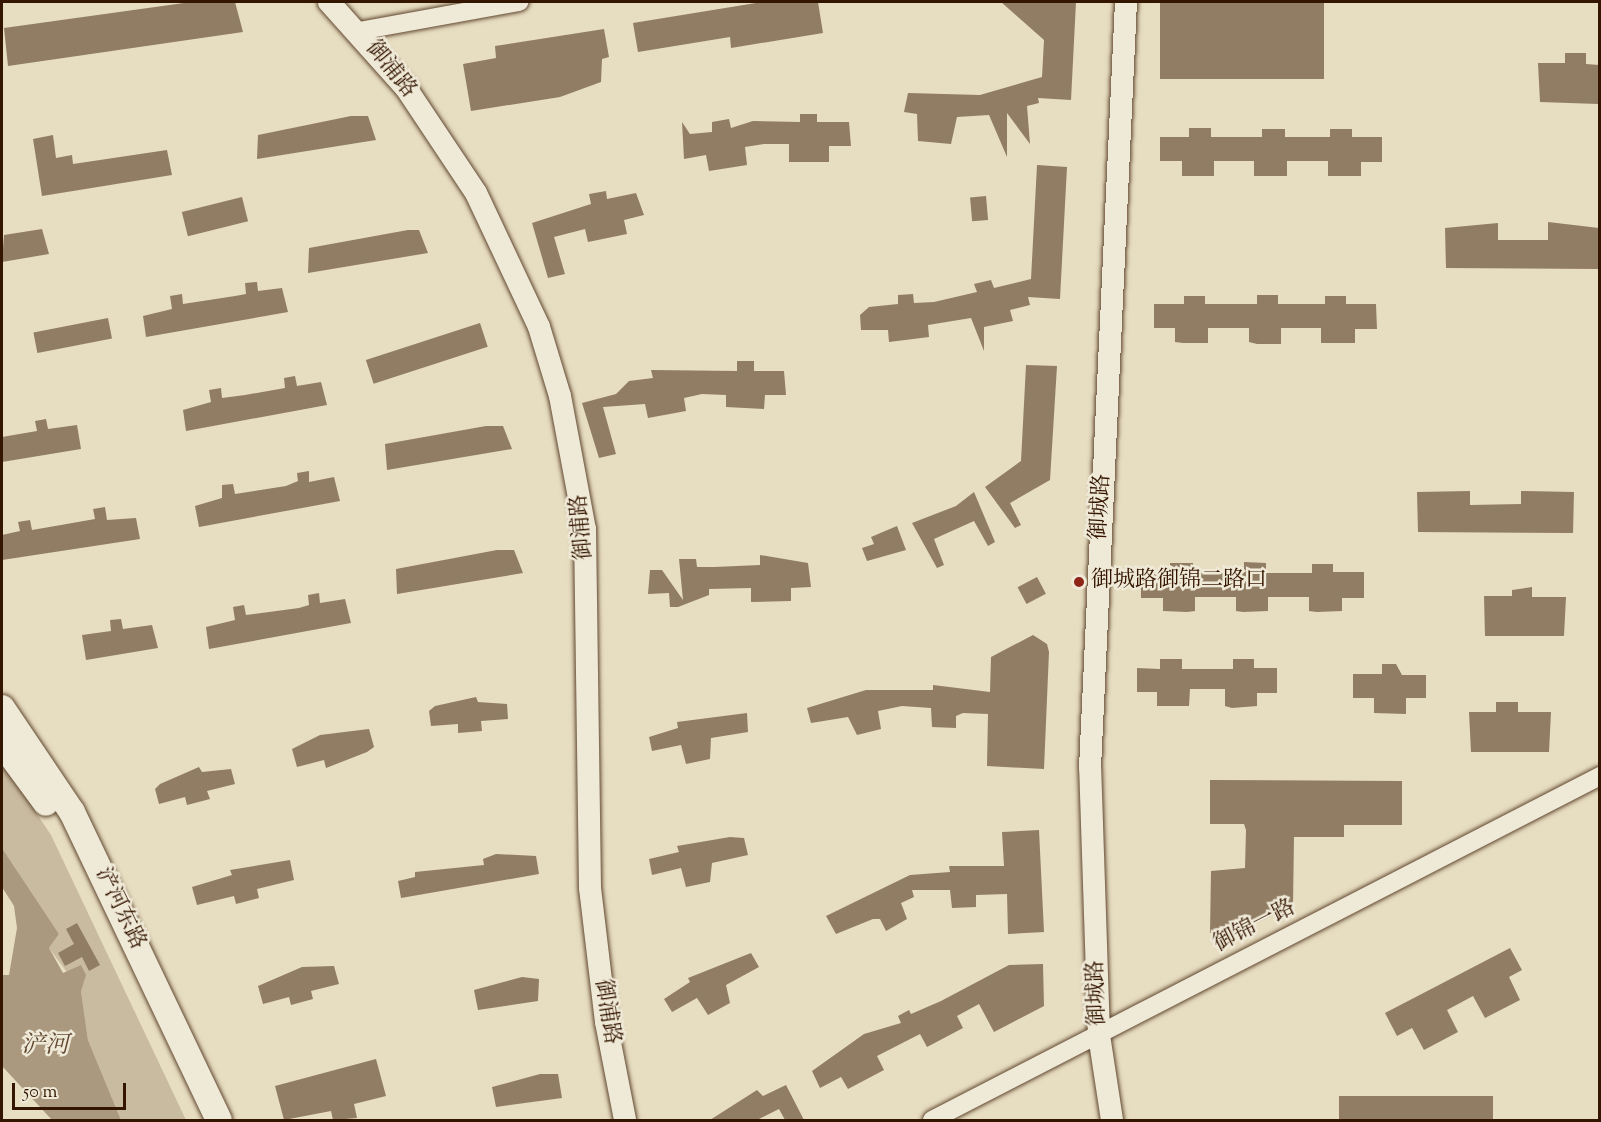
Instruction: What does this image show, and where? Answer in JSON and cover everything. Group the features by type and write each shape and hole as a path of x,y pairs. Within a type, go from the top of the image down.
{"main road":[{"name":"浐河东路","path":"2,708 72,812 219,1120"},
{"name":"浐河东路","path":"2,743 56,816 204,1120"}],"street":[{"name":"御浦路","path":"328,2 359,31 438,130 492,221 539,327 569,433 587,564 584,734 590,888 606,1022 625,1120"},
{"path":"359,31 519,2"},
{"name":"御城路","path":"1112,1120 1099,1035 1090,768 1126,2"},
{"name":"御锦一路","path":"932,1120 1599,776"}],"shaded area":[{"path":"2,762 51,835 186,1120 121,1120 88,1040 81,991 49,948 59,934 2,848"}],"water":[{"name":"浐河","path":"2,848 59,934 49,948 63,973 81,965 86,975 81,991 88,1040 121,1120 52,1120 2,1066 2,975 9,975 17,928 14,906 2,887"}],"building":[{"path":"191,2 235,2 243,32 8,66 4,28"},
{"path":"762,2 818,2 823,33 731,48 730,37 638,52 633,23"},
{"path":"1001,2 1076,2 1071,100 1038,98 1039,103 1027,106 1030,144 1007,113 1007,157 989,115 957,117 951,144 918,141 917,114 904,112 908,93 980,95 1042,77 1044,40"},
{"path":"1160,2 1324,2 1324,79 1160,79"},
{"path":"604,29 609,57 602,59 601,82 560,97 471,111 463,64 496,58 495,46"},
{"path":"1565,53 1586,53 1586,64 1599,65 1598,104 1540,102 1538,63 1565,63"},
{"path":"800,114 817,114 817,122 849,122 851,146 829,146 829,162 789,162 789,144 745,147 747,165 709,171 706,155 684,159 682,122 690,134 712,132 712,122 729,119 731,128 753,121 800,122"},
{"path":"351,116 368,116 376,140 257,159 258,135"},
{"path":"1189,128 1211,128 1211,137 1262,137 1262,129 1285,129 1285,137 1330,137 1330,129 1352,129 1352,137 1382,137 1382,162 1361,162 1361,176 1328,176 1328,161 1287,161 1287,176 1254,176 1254,161 1214,161 1214,176 1182,176 1182,161 1160,161 1160,137 1189,137"},
{"path":"53,135 56,158 72,155 73,164 167,150 172,175 42,196 33,139"},
{"path":"1037,165 1067,167 1060,299 1028,297 1030,305 1010,310 1013,321 984,327 984,351 971,318 928,325 929,337 889,342 888,330 861,330 860,315 869,307 898,304 898,295 913,294 914,303 934,302 977,292 974,284 991,280 994,288 1031,279"},
{"path":"606,191 607,199 636,193 644,215 624,220 627,234 588,242 585,229 554,237 565,274 548,278 532,223 591,204 589,194"},
{"path":"986,196 988,220 972,221 970,197"},
{"path":"242,197 248,221 188,236 182,212"},
{"path":"1548,222 1599,228 1599,269 1446,268 1445,228 1498,223 1498,240 1548,240"},
{"path":"42,229 49,254 2,262 4,235"},
{"path":"419,230 428,253 308,273 309,248"},
{"path":"257,282 258,291 282,288 288,312 146,337 143,316 172,309 170,296 182,294 183,304 235,296 246,294 245,283"},
{"path":"1257,295 1278,295 1278,304 1325,304 1325,296 1346,296 1346,304 1376,304 1377,329 1355,329 1355,343 1321,343 1321,328 1281,328 1281,344 1257,344 1249,342 1249,328 1208,328 1208,343 1183,343 1175,342 1175,328 1154,328 1154,304 1184,304 1184,296 1205,296 1205,304 1257,304"},
{"path":"108,318 112,339 37,353 33,333"},
{"path":"480,323 488,347 374,384 366,360"},
{"path":"737,361 754,361 754,371 784,371 786,395 765,395 764,409 726,407 726,395 702,394 684,398 686,411 648,418 645,404 603,407 616,454 599,458 582,403 616,394 629,381 653,378 651,370 737,371"},
{"path":"1026,365 1057,366 1050,480 1010,503 1021,525 1015,528 985,487 1021,461"},
{"path":"295,376 297,386 321,382 327,405 186,431 183,410 211,402 209,390 221,388 222,398 245,395 285,388 284,378"},
{"path":"46,419 48,429 77,425 81,449 2,462 2,437 37,431 35,421"},
{"path":"486,426 503,426 512,449 387,470 385,444"},
{"path":"309,471 309,482 334,477 340,501 199,527 195,506 222,498 222,485 233,484 235,494 286,486 298,481 297,473"},
{"path":"1470,491 1470,505 1521,504 1521,491 1574,492 1573,533 1418,532 1417,492"},
{"path":"974,492 995,542 988,546 974,521 934,539 944,565 937,568 912,523 956,506"},
{"path":"105,507 107,520 136,518 140,539 2,560 2,535 20,531 18,522 30,520 32,530 61,525 95,519 93,509"},
{"path":"897,526 906,550 867,561 862,548 874,544 871,537"},
{"path":"497,550 514,550 523,573 397,594 396,569"},
{"path":"760,555 808,563 811,587 791,588 791,601 751,602 751,588 709,589 709,595 678,607 670,607 669,593 648,594 650,570 662,570 683,600 679,559 696,559 697,567 760,565"},
{"path":"1244,562 1266,563 1266,573 1312,573 1312,564 1333,564 1333,572 1364,572 1364,598 1342,598 1342,611 1317,612 1309,611 1309,597 1268,597 1268,611 1243,612 1236,611 1236,597 1195,597 1195,611 1187,612 1163,611 1163,598 1141,598 1141,572 1170,572 1170,563 1193,563 1193,573 1244,573"},
{"path":"1037,577 1046,594 1026,604 1018,587"},
{"path":"1532,587 1532,597 1566,597 1564,636 1485,636 1484,596 1512,596 1512,590"},
{"path":"319,593 320,603 345,599 351,623 209,649 206,627 235,620 233,607 244,605 246,615 299,608 309,605 308,595"},
{"path":"121,619 123,629 152,625 158,648 86,660 82,635 111,631 110,620"},
{"path":"1033,635 1047,644 1049,652 1044,769 987,766 988,714 963,713 956,716 956,728 932,727 931,708 902,706 878,711 881,729 857,735 848,717 811,723 807,708 866,690 933,690 933,685 990,692 991,657"},
{"path":"1160,659 1182,659 1182,669 1233,669 1233,659 1254,659 1254,668 1277,668 1277,693 1257,693 1257,706 1232,708 1225,706 1225,689 1190,689 1189,706 1157,706 1157,692 1137,692 1137,668 1160,669"},
{"path":"1382,664 1396,664 1402,675 1426,675 1426,698 1406,698 1406,714 1374,713 1374,698 1353,698 1353,674 1382,674"},
{"path":"476,697 478,702 507,704 508,719 481,721 482,731 458,733 458,724 431,726 429,711 435,706"},
{"path":"1496,702 1518,702 1518,712 1551,712 1549,752 1471,752 1469,712 1496,712"},
{"path":"747,713 748,732 711,738 710,759 686,764 681,745 652,751 649,737 678,728 677,722"},
{"path":"369,729 374,747 367,752 326,768 324,760 297,767 292,749 320,735"},
{"path":"199,767 202,772 231,769 235,784 207,791 210,799 187,805 185,797 159,804 155,789 160,784"},
{"path":"1210,780 1402,781 1402,825 1344,825 1344,837 1294,837 1293,905 1238,933 1210,933 1211,871 1245,868 1246,830 1244,824 1210,824"},
{"path":"1039,830 1044,932 1008,934 1007,894 976,895 976,907 952,908 950,890 912,890 914,897 901,903 907,919 886,931 880,919 873,919 836,934 826,916 910,875 950,872 949,866 1004,866 1002,832"},
{"path":"730,837 744,838 748,855 712,863 710,882 686,887 681,868 652,875 649,859 679,852 677,846"},
{"path":"496,854 536,856 539,874 401,898 398,881 415,877 415,872 484,865 483,859"},
{"path":"290,860 294,880 257,889 259,898 236,904 234,896 197,905 192,887 232,875 230,870"},
{"path":"77,923 100,965 89,971 82,957 65,966 58,953 74,944 66,929"},
{"path":"1510,948 1522,970 1509,977 1520,1000 1485,1018 1473,996 1447,1010 1458,1032 1424,1050 1412,1028 1397,1036 1385,1013"},
{"path":"751,953 759,967 726,985 730,1003 708,1015 697,998 672,1012 664,999 690,982 688,978"},
{"path":"1043,964 1044,1006 994,1032 979,1004 957,1016 963,1028 927,1047 920,1034 877,1056 884,1070 848,1089 841,1077 820,1088 812,1071 864,1034 901,1023 898,1016 909,1010 911,1014 941,1001 1009,965"},
{"path":"334,966 339,984 311,991 313,999 291,1005 289,997 263,1004 258,986 302,967"},
{"path":"522,977 539,979 538,1001 478,1010 474,990"},
{"path":"376,1059 386,1096 354,1104 357,1118 333,1120 331,1111 284,1120 275,1086"},
{"path":"540,1074 558,1074 562,1098 496,1107 492,1087"},
{"path":"786,1085 804,1120 785,1120 779,1109 757,1120 710,1120 757,1090 763,1096"},
{"path":"1339,1096 1493,1096 1493,1120 1339,1120"}],"place":[{"name":"御城路御锦二路口","path":"1079,582"}]}
